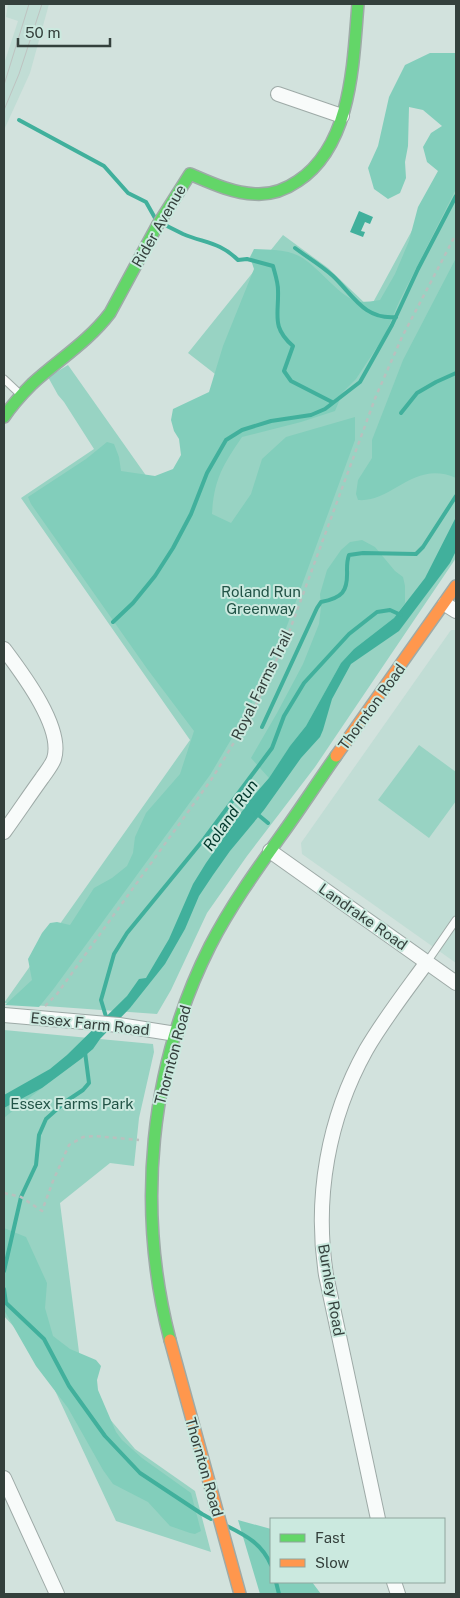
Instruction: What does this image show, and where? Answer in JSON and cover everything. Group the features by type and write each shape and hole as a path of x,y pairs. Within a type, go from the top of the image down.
{"street":[{"name":"Rider Avenue","path":"4,417 21,395 36,380 91,337 101,325 110,313 164,214 190,174 222,188 245,194 270,194 293,185 314,170 335,136 342,116 351,76 358,4"},
{"path":"278,94 342,116"},
{"name":"Thornton Road","path":"240,1594 162,1308 154,1256 150,1204 154,1145 164,1079 188,997 203,961 224,920 270,851 451,607 456,586"},
{"path":"4,649 17,666 46,714 54,731 56,743 54,760 4,832"},
{"name":"Landrake Road","path":"270,851 456,983"},
{"name":"Burnley Road","path":"378,1518 326,1275 322,1237 323,1192 334,1129 352,1078 367,1049 427,962"},
{"name":"Essex Farm Road","path":"4,1015 119,1025 176,1034"},
{"path":"4,1478 57,1594"}],"lane":[{"path":"4,378 21,395"},
{"path":"427,962 456,920"}],"path":[{"name":"Royal Farms Trail","path":"40,1018 42,1009 57,994 214,777 252,713 288,635 376,396 402,337 456,234"},
{"path":"4,1193 21,1196 42,1211 69,1145 83,1137 95,1136 139,1140"}],"shaded area":[{"path":"8,4 49,4 30,73 4,130 4,64 18,21 6,17"},
{"path":"359,211 373,217 370,224 365,222 361,231 365,232 363,237 350,232"},
{"name":"Roland Run","path":"456,517 456,551 450,563 399,631 351,664 332,699 320,737 301,758 264,810 213,875 199,896 185,929 165,964 130,1008 100,1039 93,1049 42,1088 4,1108 4,1095 50,1069 67,1055 127,996 139,979 146,978 169,939 193,884 206,863 250,800 269,778 306,726 341,663 354,649 394,618 425,578"},
{"path":"451,630 456,630 456,963 302,854 301,843"}],"green space":[{"path":"430,53 456,53 456,189 399,302 385,335 356,379 343,392 335,411 242,437 225,464 217,482 212,514 231,523 251,494 262,459 286,437 355,417 355,440 284,634 248,711 210,775 55,987 39,1007 5,1005 32,980 28,959 42,933 50,923 57,922 70,925 94,888 112,878 127,866 133,853 135,837 146,813 180,774 194,731 148,670 31,504 28,497 86,459 107,442 114,444 119,457 121,471 155,476 173,469 181,455 179,439 174,431 171,420 173,409 209,392 223,346 254,269 250,257 254,249 277,250 299,256 315,267 337,289 352,300 360,302 380,300 395,274 409,241 418,207 438,171 427,162 423,147 431,133 442,126 423,110 409,107 408,146 405,162 406,178 400,193 388,199 374,189 368,168 378,146 389,97 405,65"},
{"name":"Roland Run Greenway","path":"456,155 456,558 315,767 247,856 207,913 171,990 157,1014 4,1003 190,740 21,498 94,449 48,377 68,365 164,501 246,398 188,353 283,235 328,268 370,308 422,212"},
{"path":"456,258 456,478 441,474 428,474 416,477 382,495 358,500 356,494 358,480 372,458 372,440 403,360"},
{"path":"362,540 375,547 395,571 403,577 405,603 394,618 354,649 341,663 306,726 269,778 251,758 303,664 319,624 320,594 327,570 341,550 350,542"},
{"path":"419,745 456,772 456,801 429,838 378,800"},
{"name":"Essex Farms Park","path":"4,1030 153,1044 154,1052 139,1118 134,1166 110,1163 60,1203 80,1360 103,1411 135,1449 195,1491 211,1552 116,1521 37,1352 4,1316"},
{"path":"42,1088 5,1117 4,1118 4,1108"},
{"path":"4,1228 26,1237 47,1283 45,1308 53,1336 70,1349 96,1360 101,1366 97,1380 98,1390 116,1432 142,1458 191,1493 201,1531 195,1534 170,1526 148,1502 113,1484 103,1470 68,1408 36,1366 4,1310"},
{"path":"238,1520 270,1529 270,1583 313,1583 321,1594 260,1594"}],"waterway":[{"path":"19,120 104,166 128,193 146,202 155,218"},
{"path":"113,622 133,603 155,576 173,548 191,514 207,473 226,440 242,430 271,421 311,415 325,409 360,382 392,325 418,269 456,196"},
{"path":"165,225 183,234 218,246 238,260 247,259 273,266 278,287 277,314 279,327 293,346 284,371 291,381 332,402"},
{"path":"295,248 328,272 367,310 375,315 396,317"},
{"path":"401,413 417,393 456,373"},
{"path":"262,727 317,608 321,602 339,596 345,589 349,555 363,553 416,554 423,547 456,496"},
{"path":"107,1020 101,1000 114,954 127,933 204,839 272,748 284,716 304,683 349,634 377,612 390,610 401,615"},
{"path":"256,813 268,823"},
{"path":"4,1271 21,1197 36,1165 39,1135 46,1119 65,1102 83,1090 89,1083 85,1052"},
{"path":"4,1289 6,1303 44,1339 69,1386 105,1436 140,1473 211,1519"},
{"path":"227,1526 253,1541 263,1551 270,1563"},
{"path":"276,1583 279,1594"}],"tram line":[{"path":"4,85 29,4"},
{"path":"4,110 19,74 42,4"}],"traffic: fast":[{"path":"4,417 32,384 83,342 110,313 157,226 190,174 230,190 261,194 272,193 288,187 316,165 329,146 339,125 346,101 351,76 358,4"},
{"path":"170,1340 159,1290 153,1240 152,1190 154,1139 162,1089 173,1040 189,992 210,946 234,904 336,756"}],"traffic: slow":[{"path":"336,756 456,586"},
{"path":"170,1340 240,1594"}]}
